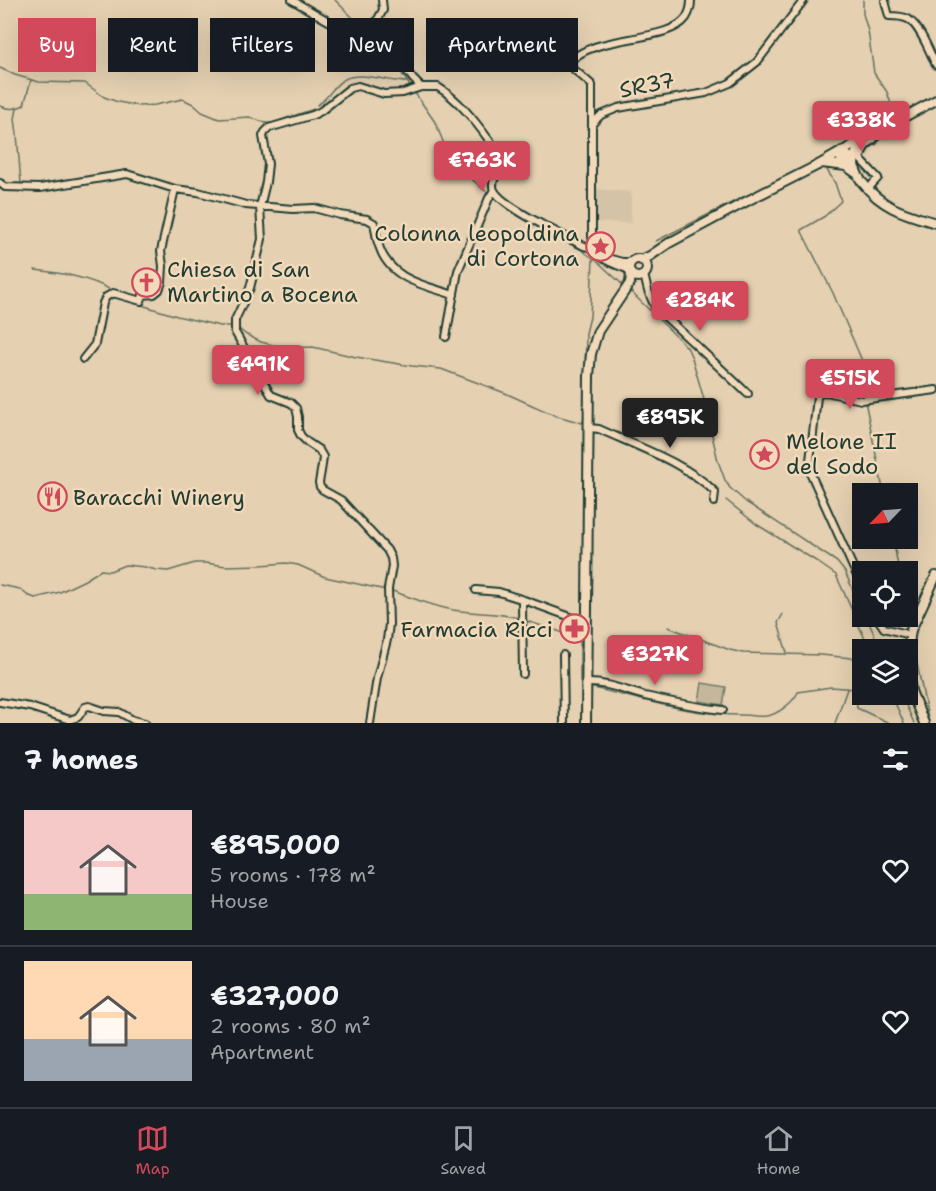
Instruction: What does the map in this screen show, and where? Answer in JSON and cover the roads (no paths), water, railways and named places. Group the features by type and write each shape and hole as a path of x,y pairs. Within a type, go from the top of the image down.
{"main road":[{"path":"637,271 645,263 641,260 669,243 936,100"},
{"path":"852,168 855,155 863,139"},
{"path":"842,152 841,159 882,202 936,223"},
{"path":"822,163 852,168"},
{"path":"586,723 589,376 594,341 598,331 637,271 652,254"},
{"path":"910,639 918,613 936,576"},
{"path":"917,705 924,723"}],"street":[{"path":"292,0 327,20"},
{"path":"379,18 383,10 382,0"},
{"path":"595,251 591,237 592,85 569,63 603,44 677,27 686,19 690,11 691,0"},
{"name":"SR37","path":"592,124 601,115 618,108 706,93 730,83 757,62 804,0"},
{"path":"885,1 889,16 909,20 916,28 936,65"},
{"path":"408,72 413,79 415,89"},
{"path":"370,723 389,624 388,589 391,558 387,550 341,501 320,487 323,457 319,450 307,442 298,430 296,408 291,403 271,395 235,332 235,320 250,288 262,239 260,207 268,164 263,136 269,128 313,115 350,88 358,86 384,94 438,87 482,128 501,158 501,165 458,271 446,337"},
{"path":"868,189 878,178 861,160 861,156 865,147 876,138 878,131"},
{"path":"0,183 5,187 40,188 127,174 175,189 198,192 246,205 293,209 314,208 367,219 374,223 379,247 384,259 392,269 405,278 454,295"},
{"path":"83,359 95,344 106,297 113,293 141,301 143,295 154,294 159,290 163,266 160,251 175,189"},
{"path":"491,194 522,214 637,271 655,307 748,394"},
{"path":"864,382 868,399"},
{"path":"852,565 809,470 817,397 826,392 861,400 936,390"},
{"path":"589,428 599,429 680,466 715,492 714,502"},
{"path":"476,590 499,592 587,623"},
{"path":"523,675 522,602 524,600"},
{"path":"883,627 910,635"},
{"path":"563,655 564,723"},
{"path":"586,683 601,684 645,696 723,710"},
{"path":"0,702 30,707 70,720 78,717 85,707 89,706 104,711 119,712 133,720 145,723"}],"waterway":[{"path":"335,0 353,18"},
{"path":"863,0 863,14 874,73 887,92 896,119"},
{"path":"0,68 39,82 85,83 104,97 139,106 183,99 202,112 219,119 249,117 272,123 314,109"},
{"path":"401,72 412,89"},
{"path":"317,105 341,81 352,77 367,76 407,82"},
{"path":"0,106 12,109 24,105 31,80"},
{"path":"415,93 435,122 449,156 456,166 488,193"},
{"path":"17,108 15,119 21,184"},
{"path":"868,149 877,144 885,131"},
{"path":"832,167 827,170 835,183 841,201 825,216 801,230 833,293 866,370 864,379"},
{"path":"492,196 515,214 580,249 624,286"},
{"path":"656,241 743,197"},
{"path":"585,374 586,333 590,317 593,259"},
{"path":"35,270 84,279 111,290"},
{"path":"630,291 687,347 703,396 718,461 730,488 746,502 837,562 845,572 852,588"},
{"path":"122,299 177,316 220,326 231,326"},
{"path":"238,328 261,342 285,348 313,347 356,357 441,369 505,393 554,415 582,423 585,378"},
{"path":"863,387 864,397"},
{"path":"865,401 882,483"},
{"path":"726,500 756,524 836,575 865,639"},
{"path":"895,549 897,561"},
{"path":"0,585 20,589 35,598 60,592 101,570 110,571 125,565 168,571 195,563 226,566 286,563 298,565 325,577 386,590"},
{"path":"390,590 445,608 519,618"},
{"path":"783,614 778,623 787,653"},
{"path":"523,620 580,638 580,682 582,684"},
{"path":"668,627 743,653 852,658"},
{"path":"871,627 876,639"},
{"path":"918,669 929,723"},
{"path":"590,687 685,709 761,716 780,711 793,700 798,692 831,687 856,689 857,708 889,723"},
{"path":"835,723 847,689"},
{"path":"896,705 904,723"},
{"path":"906,705 914,723"}],"place":[{"name":"Colonna leopoldina di Cortona","path":"600,246"},
{"name":"Chiesa di San Martino a Bocena","path":"146,282"},
{"name":"Melone II del Sodo","path":"765,454"},
{"name":"Baracchi Winery","path":"52,497"},
{"name":"Farmacia Ricci","path":"574,629"}]}
